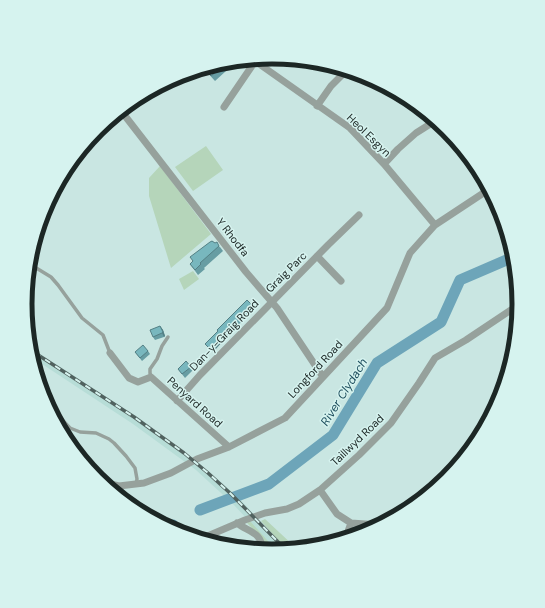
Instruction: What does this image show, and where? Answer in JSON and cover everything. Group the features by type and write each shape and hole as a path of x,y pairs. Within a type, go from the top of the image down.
{"street":[{"name":"Heol Esgyn","path":"259,64 350,128 384,164 435,225"},
{"path":"225,104 253,65"},
{"path":"317,106 331,86 343,74"},
{"name":"Y Rhodfa","path":"124,115 234,259 277,308 323,377"},
{"path":"384,164 398,149 430,123"},
{"name":"Longford Road","path":"114,485 119,486 144,483 171,473 197,459 229,447 285,418 387,308 410,252 435,225 485,192"},
{"name":"Graig Parc","path":"271,302 359,215"},
{"name":"Graig Parc","path":"317,256 341,281"},
{"name":"Dan-y-Graig Road","path":"177,401 200,375 271,302"},
{"name":"Taillwyd Road","path":"208,536 265,513 287,509 299,504 320,490 391,424 435,358 513,309"},
{"name":"Penyard Road","path":"110,353 130,378 138,382 151,377 229,447"},
{"path":"320,490 338,514 351,523 369,524"},
{"path":"237,523 252,531 262,544"},
{"path":"348,533 351,523"}],"lane":[{"path":"35,267 51,277 82,318 103,335 110,353"},
{"path":"151,377 150,370 158,359 162,346 168,337"},
{"path":"62,420 70,428 80,432 96,433 114,443 135,468 137,479 136,484"}],"shaded area":[{"path":"206,146 223,170 193,191 175,167"},
{"path":"160,166 211,234 171,268 149,196 149,178"},
{"path":"193,271 199,279 184,290 179,279"},
{"path":"37,352 139,418 200,464 239,498 281,544 270,544 233,504 196,470 133,424 39,362"},
{"path":"265,519 291,544 282,544 261,521"},
{"path":"250,521 271,544 267,544 247,523"}],"building":[{"path":"218,70 211,76 208,73"},
{"path":"212,241 215,243 217,242 219,246 200,263 201,264 195,270 190,264 193,261 190,257"},
{"path":"247,300 252,305 210,349 205,344"},
{"path":"160,326 163,332 153,337 150,330"},
{"path":"143,345 148,351 140,358 135,352"},
{"path":"186,361 191,367 182,374 178,369"}],"waterway":[{"name":"River Clydach","path":"200,510 269,484 333,435 377,363 441,322 460,280 508,259"}],"railway":[{"path":"38,355 134,417 184,453 231,494 280,544"}]}
